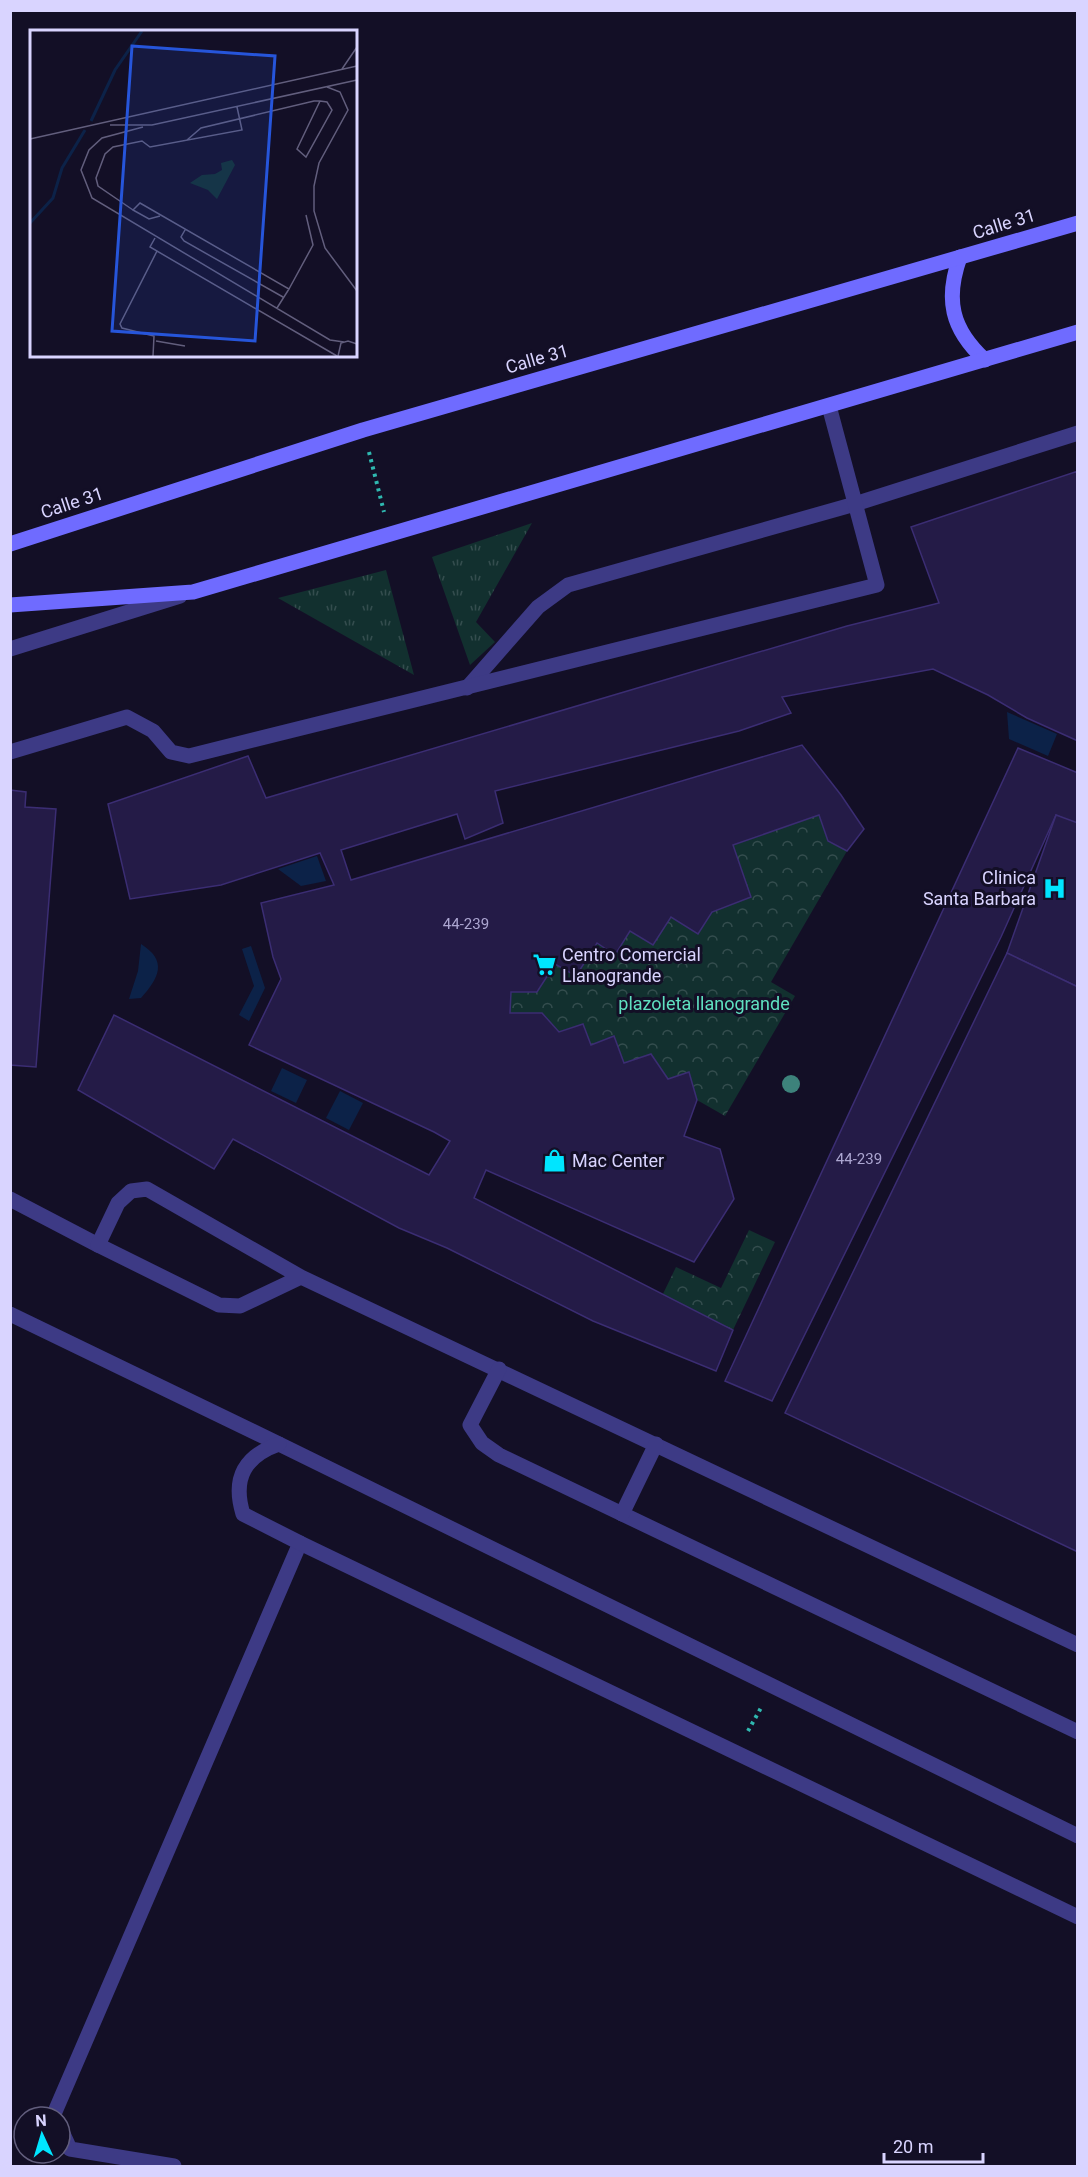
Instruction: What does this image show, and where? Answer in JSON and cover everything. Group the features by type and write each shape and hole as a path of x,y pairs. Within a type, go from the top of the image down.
{"main road":[{"name":"Calle 31","path":"10,544 363,430 1077,222"},
{"path":"960,257 951,294 954,313 960,331 970,347 985,360"},
{"path":"10,605 193,592 1077,332"}],"street":[{"path":"10,752 127,717 153,730 171,752 189,756 877,585 829,406"},
{"path":"467,688 538,607 568,585 855,504 1077,433"},
{"path":"10,649 193,592"},
{"path":"98,1245 118,1203 130,1191 147,1189 301,1277 1077,1645"},
{"path":"10,1199 219,1305 240,1306 301,1277"},
{"path":"10,1314 279,1443 1077,1836"},
{"path":"499,1369 470,1425 482,1443 499,1455 1077,1732"},
{"path":"279,1443 264,1449 252,1458 243,1470 239,1484 239,1500 243,1514 1077,1917"},
{"path":"622,1514 656,1444"},
{"path":"58,2105 300,1543"},
{"path":"72,2149 174,2166"}],"path":[{"path":"363,430 390,533"},
{"path":"737,1753 772,1686"}],"green space":[{"path":"532,523 476,622 495,642 470,665 432,557"},
{"path":"386,570 414,675 278,598"},
{"name":"plazoleta llanogrande","path":"819,815 828,841 847,851 771,982 795,996 725,1116 697,1100 689,1073 668,1079 651,1054 624,1063 614,1036 591,1045 583,1024 559,1032 542,1013 510,1013 511,992 537,992 555,964 576,976 597,943 615,955 630,931 653,945 671,917 698,934 712,912 751,897 733,845"},
{"path":"749,1230 775,1242 733,1330 662,1296 676,1267 721,1288"}],"water":[{"path":"1007,712 1057,734 1048,756 1009,739"},
{"path":"317,856 326,881 301,886 278,869"},
{"path":"141,944 155,957 158,970 152,984 141,998 129,999 138,971"},
{"path":"251,946 265,988 249,1021 239,1015 254,986 242,949"},
{"path":"282,1068 307,1080 296,1103 271,1091"},
{"path":"340,1091 363,1103 349,1130 326,1118"}],"building":[{"name":"Centro Comercial Llanogrande","path":"1078,471 1078,741 1027,718 988,695 933,669 782,697 791,713 739,731 495,791 503,823 465,839 457,814 341,850 351,880 802,745 841,795 864,829 847,851 828,841 819,815 733,845 751,897 712,912 698,934 671,917 653,945 630,931 615,955 597,943 576,976 555,964 537,992 511,992 510,1013 542,1013 559,1032 583,1024 591,1045 614,1036 624,1063 651,1054 668,1079 689,1072 697,1100 684,1136 720,1149 734,1199 694,1262 486,1170 474,1198 733,1330 716,1371 593,1321 447,1248 399,1228 233,1139 214,1169 78,1090 114,1015 429,1175 450,1141 249,1045 281,979 273,957 261,903 334,885 320,853 221,885 130,899 108,804 248,756 266,798 847,626 939,603 911,527"},
{"path":"1018,748 1078,773 1078,825 1056,815 1001,937 772,1401 725,1381"},
{"path":"10,790 26,792 25,807 56,809 36,1067 10,1065"},
{"name":"Clinica Santa Barbara","path":"1056,815 1078,823 1078,987 1007,953"},
{"path":"1007,953 1078,987 1078,1552 785,1413"}],"place":[{"name":"Clinica Santa Barbara","path":"1054,888"},
{"name":"Centro Comercial Llanogrande","path":"544,965"},
{"name":"Mac Center","path":"554,1161"}]}
